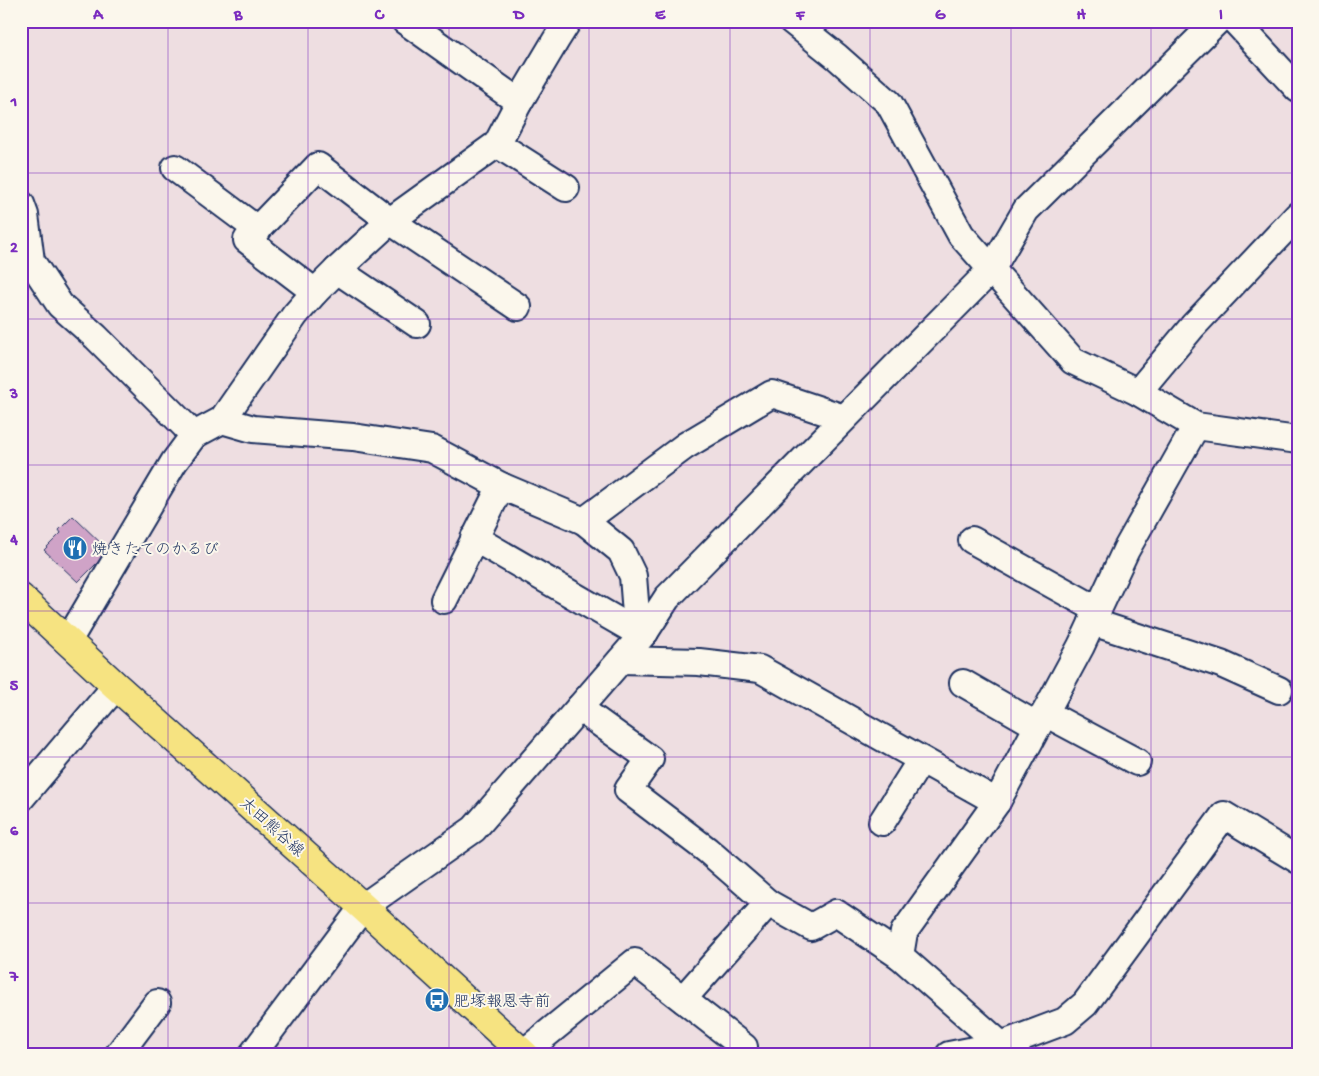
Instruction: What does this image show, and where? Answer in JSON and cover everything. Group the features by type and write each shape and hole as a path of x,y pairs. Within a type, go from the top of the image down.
{"main road":[{"name":"太田熊谷線","path":"21,598 523,1054"}],"street":[{"path":"405,21 518,102"},
{"path":"68,641 174,462 194,435 222,420 295,316 337,270 390,221 497,144 518,102 568,21"},
{"path":"792,21 837,57 889,103 961,235 1072,361 1138,392 1196,426 1298,440"},
{"path":"252,1055 363,907 474,829 645,632 667,598 991,270 1026,210 1217,21"},
{"path":"1236,21 1298,89"},
{"path":"497,144 566,188"},
{"path":"315,292 247,240 318,166 390,221 518,307"},
{"path":"175,168 258,230"},
{"path":"21,204 25,215 31,261 60,305 194,435"},
{"path":"1138,392 1193,326 1298,215"},
{"path":"337,270 417,324"},
{"path":"584,521 685,446 772,394 844,418"},
{"path":"222,420 253,429 353,437 432,449 501,486 584,521 621,551 633,576 636,614 645,632"},
{"path":"900,956 904,932 997,802 1081,646 1126,550 1196,426"},
{"path":"444,600 501,486"},
{"path":"474,538 630,628 645,632"},
{"path":"972,540 1095,616 1221,664 1280,690"},
{"path":"621,660 699,662 760,669 997,802"},
{"path":"963,683 1136,762"},
{"path":"21,798 116,686"},
{"path":"579,708 650,759 628,790 707,850 768,903 811,927 836,913 900,956 1010,1050"},
{"path":"882,822 921,760"},
{"path":"949,1055 1010,1050 1065,1021 1084,1004 1224,815 1298,860"},
{"path":"683,999 768,903"},
{"path":"523,1054 635,962 744,1047 738,1055"},
{"path":"118,1055 157,1003"}],"building":[{"path":"73,516 109,551 78,582 44,550 61,533 59,530"}],"place":[{"name":"焼きたてのかるび","path":"75,548"},
{"name":"肥塚報恩寺前","path":"437,1000"}]}
